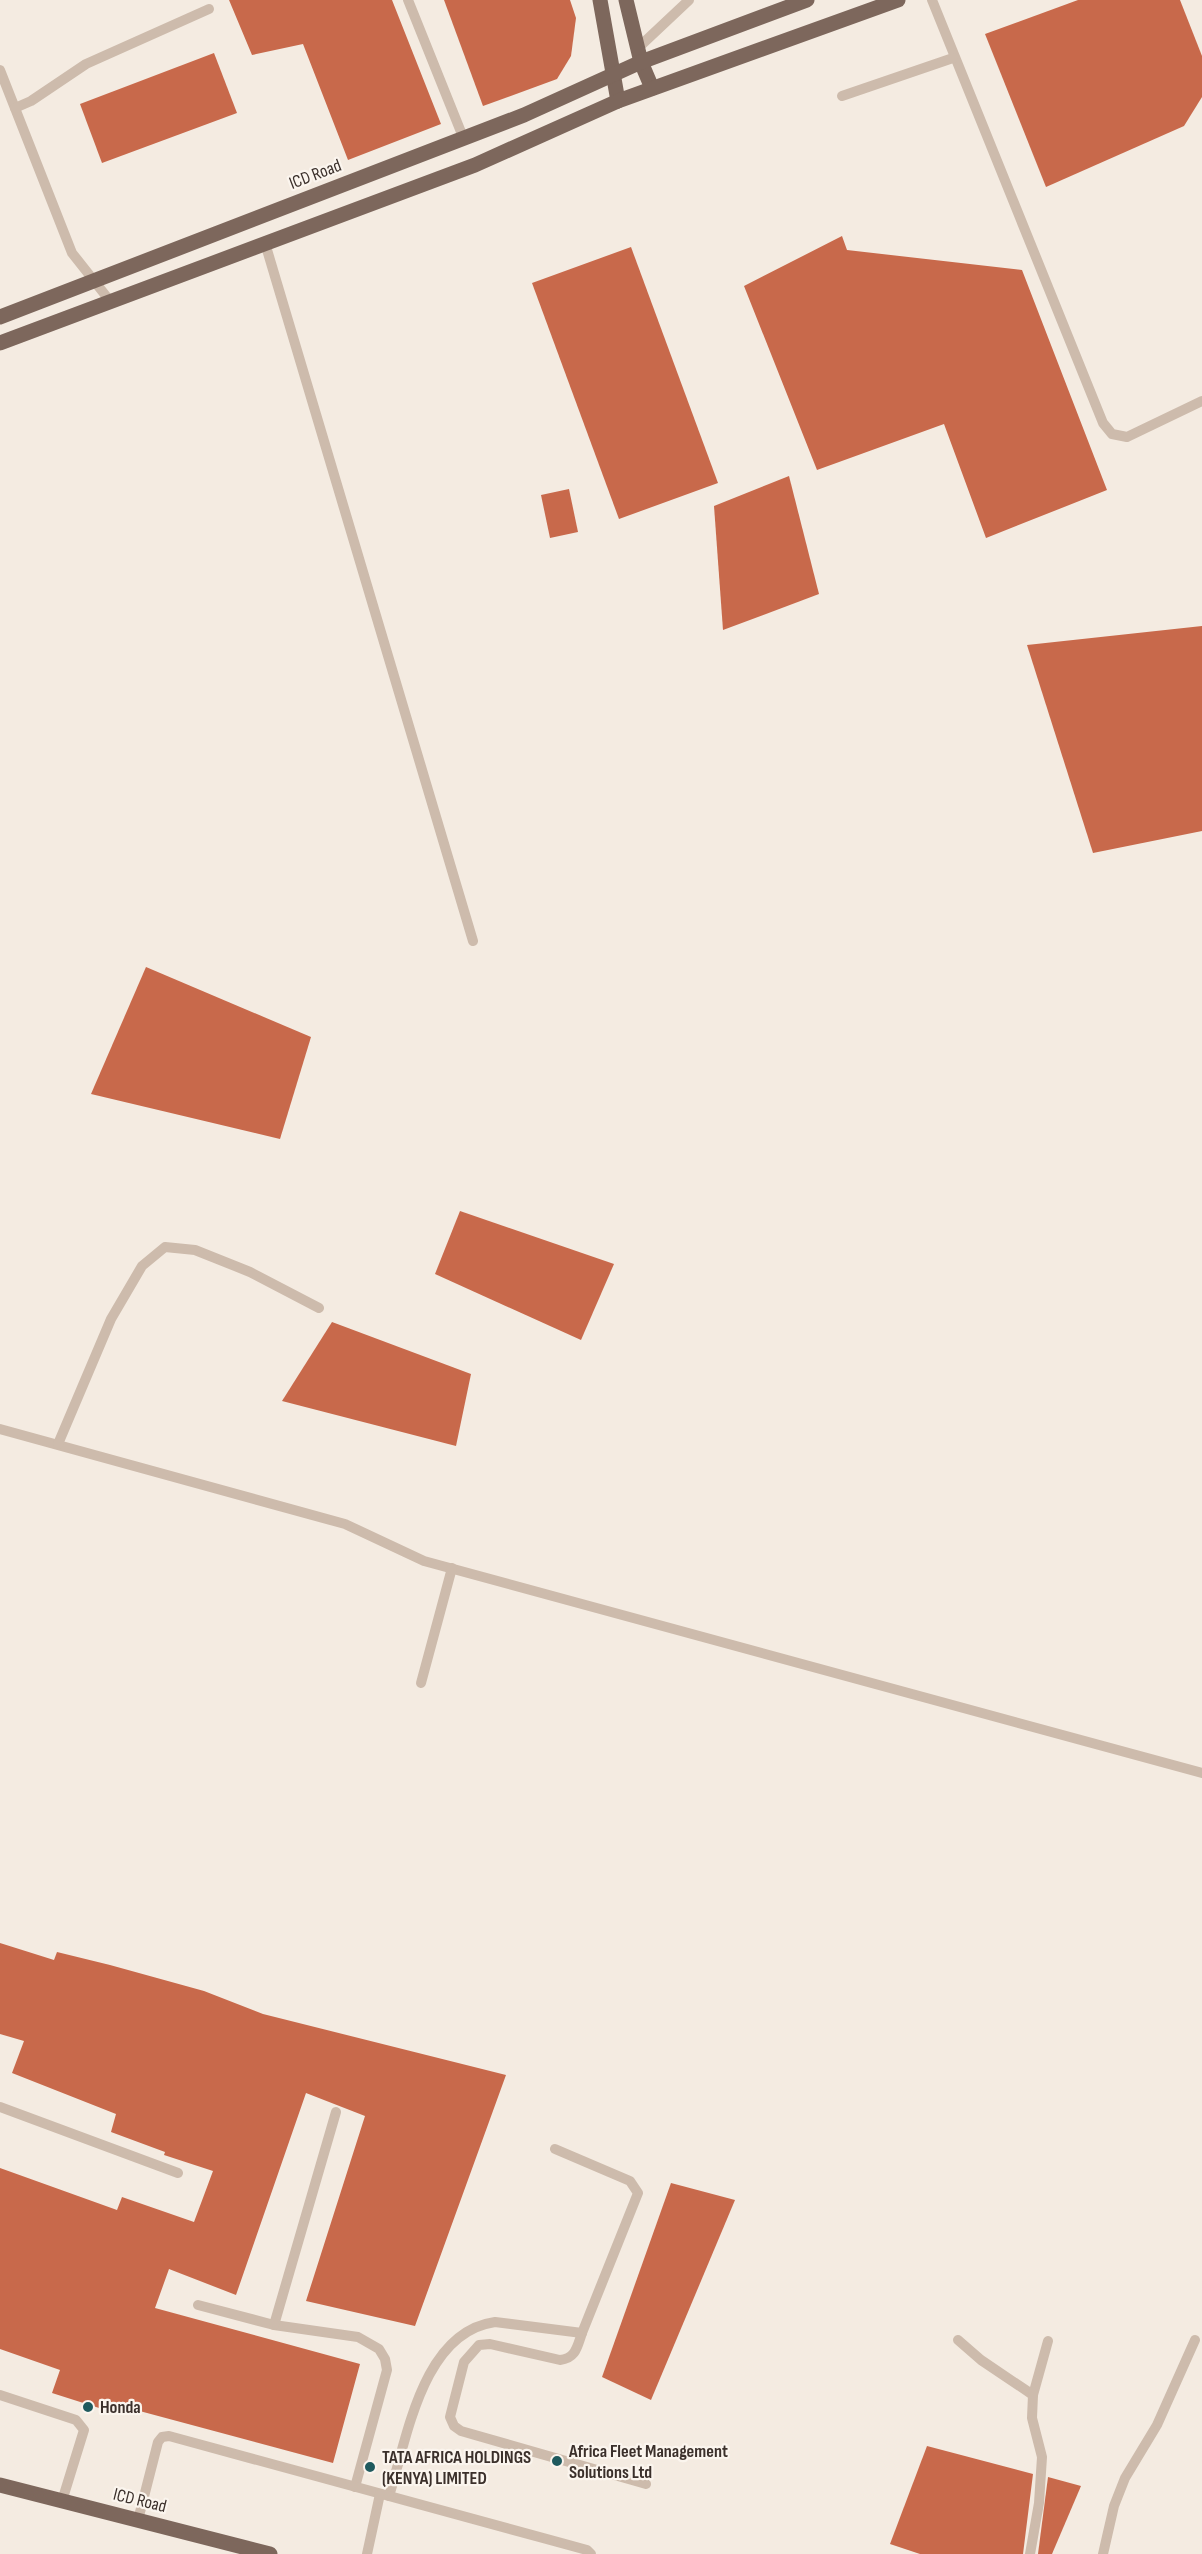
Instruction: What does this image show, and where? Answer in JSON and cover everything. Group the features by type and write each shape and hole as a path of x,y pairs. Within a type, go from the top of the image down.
{"main road":[{"path":"600,0 618,101"},
{"path":"626,0 640,55 652,88"},
{"name":"ICD Road","path":"0,317 524,115 613,74 640,55 807,0"},
{"path":"0,343 475,165 652,88 898,0"},
{"name":"ICD Road","path":"0,2485 270,2554"}],"lane":[{"path":"408,0 463,137"},
{"path":"640,55 689,0"},
{"path":"932,0 953,57 1103,423 1112,434 1127,437 1202,401"},
{"path":"15,108 31,101 86,64 209,9"},
{"path":"842,96 953,57"},
{"path":"0,70 72,253 96,280 110,301"},
{"path":"265,243 473,940"},
{"path":"58,1444 111,1319 142,1266 165,1247 195,1250 250,1272 319,1308"},
{"path":"0,1429 345,1524 424,1561 1202,1773"},
{"path":"421,1683 452,1568"},
{"path":"0,2107 178,2173"},
{"path":"274,2325 336,2112"},
{"path":"555,2150 630,2181 638,2193 574,2354 569,2359 560,2360 490,2344 479,2345 464,2362 450,2417 454,2426 461,2431 646,2484"},
{"path":"198,2305 274,2325 358,2337 379,2349 385,2359 387,2370 354,2487"},
{"path":"367,2554 423,2387 443,2353 459,2337 473,2328 495,2322 582,2333"},
{"path":"958,2340 981,2360 1033,2395"},
{"path":"1102,2554 1114,2506 1125,2478 1157,2425 1195,2340"},
{"path":"1030,2554 1039,2503 1042,2457 1032,2418 1033,2395 1048,2341"},
{"path":"0,2395 76,2420 82,2425 84,2430 62,2500"},
{"path":"138,2520 158,2442 162,2437 169,2436 587,2550 591,2554"}],"building":[{"path":"229,0 392,0 441,124 348,160 303,44 252,55"},
{"path":"444,0 570,0 576,18 571,56 557,79 483,106"},
{"path":"1078,0 1180,0 1202,56 1202,97 1184,126 1046,187 985,34"},
{"path":"214,53 237,113 102,163 80,104"},
{"path":"842,236 847,250 1022,270 1107,490 986,538 944,424 817,470 744,286"},
{"path":"631,247 718,483 619,519 532,283"},
{"path":"789,476 819,594 723,630 714,506"},
{"path":"569,489 578,532 550,538 541,495"},
{"path":"1202,626 1202,831 1093,853 1027,645"},
{"path":"146,967 311,1037 280,1139 91,1094"},
{"path":"460,1211 614,1264 581,1340 435,1274"},
{"path":"332,1322 471,1374 456,1446 282,1401"},
{"path":"0,1943 54,1960 57,1952 110,1965 204,1991 263,2014 506,2075 415,2326 306,2301 365,2116 306,2093 236,2295 169,2269 155,2308 360,2364 333,2463 121,2406 118,2414 52,2393 60,2370 0,2349 0,2168 117,2210 122,2197 194,2222 213,2171 164,2155 165,2152 111,2132 116,2114 12,2073 24,2041 0,2034"},
{"path":"671,2183 735,2200 651,2400 602,2377"},
{"path":"927,2446 1033,2474 1023,2554 920,2554 890,2544"},
{"path":"1048,2477 1081,2486 1052,2554 1038,2554"}],"place":[{"name":"Honda","path":"88,2407"},
{"name":"Africa Fleet Management Solutions Ltd","path":"557,2461"},
{"name":"TATA AFRICA HOLDINGS (KENYA) LIMITED","path":"370,2467"}]}
